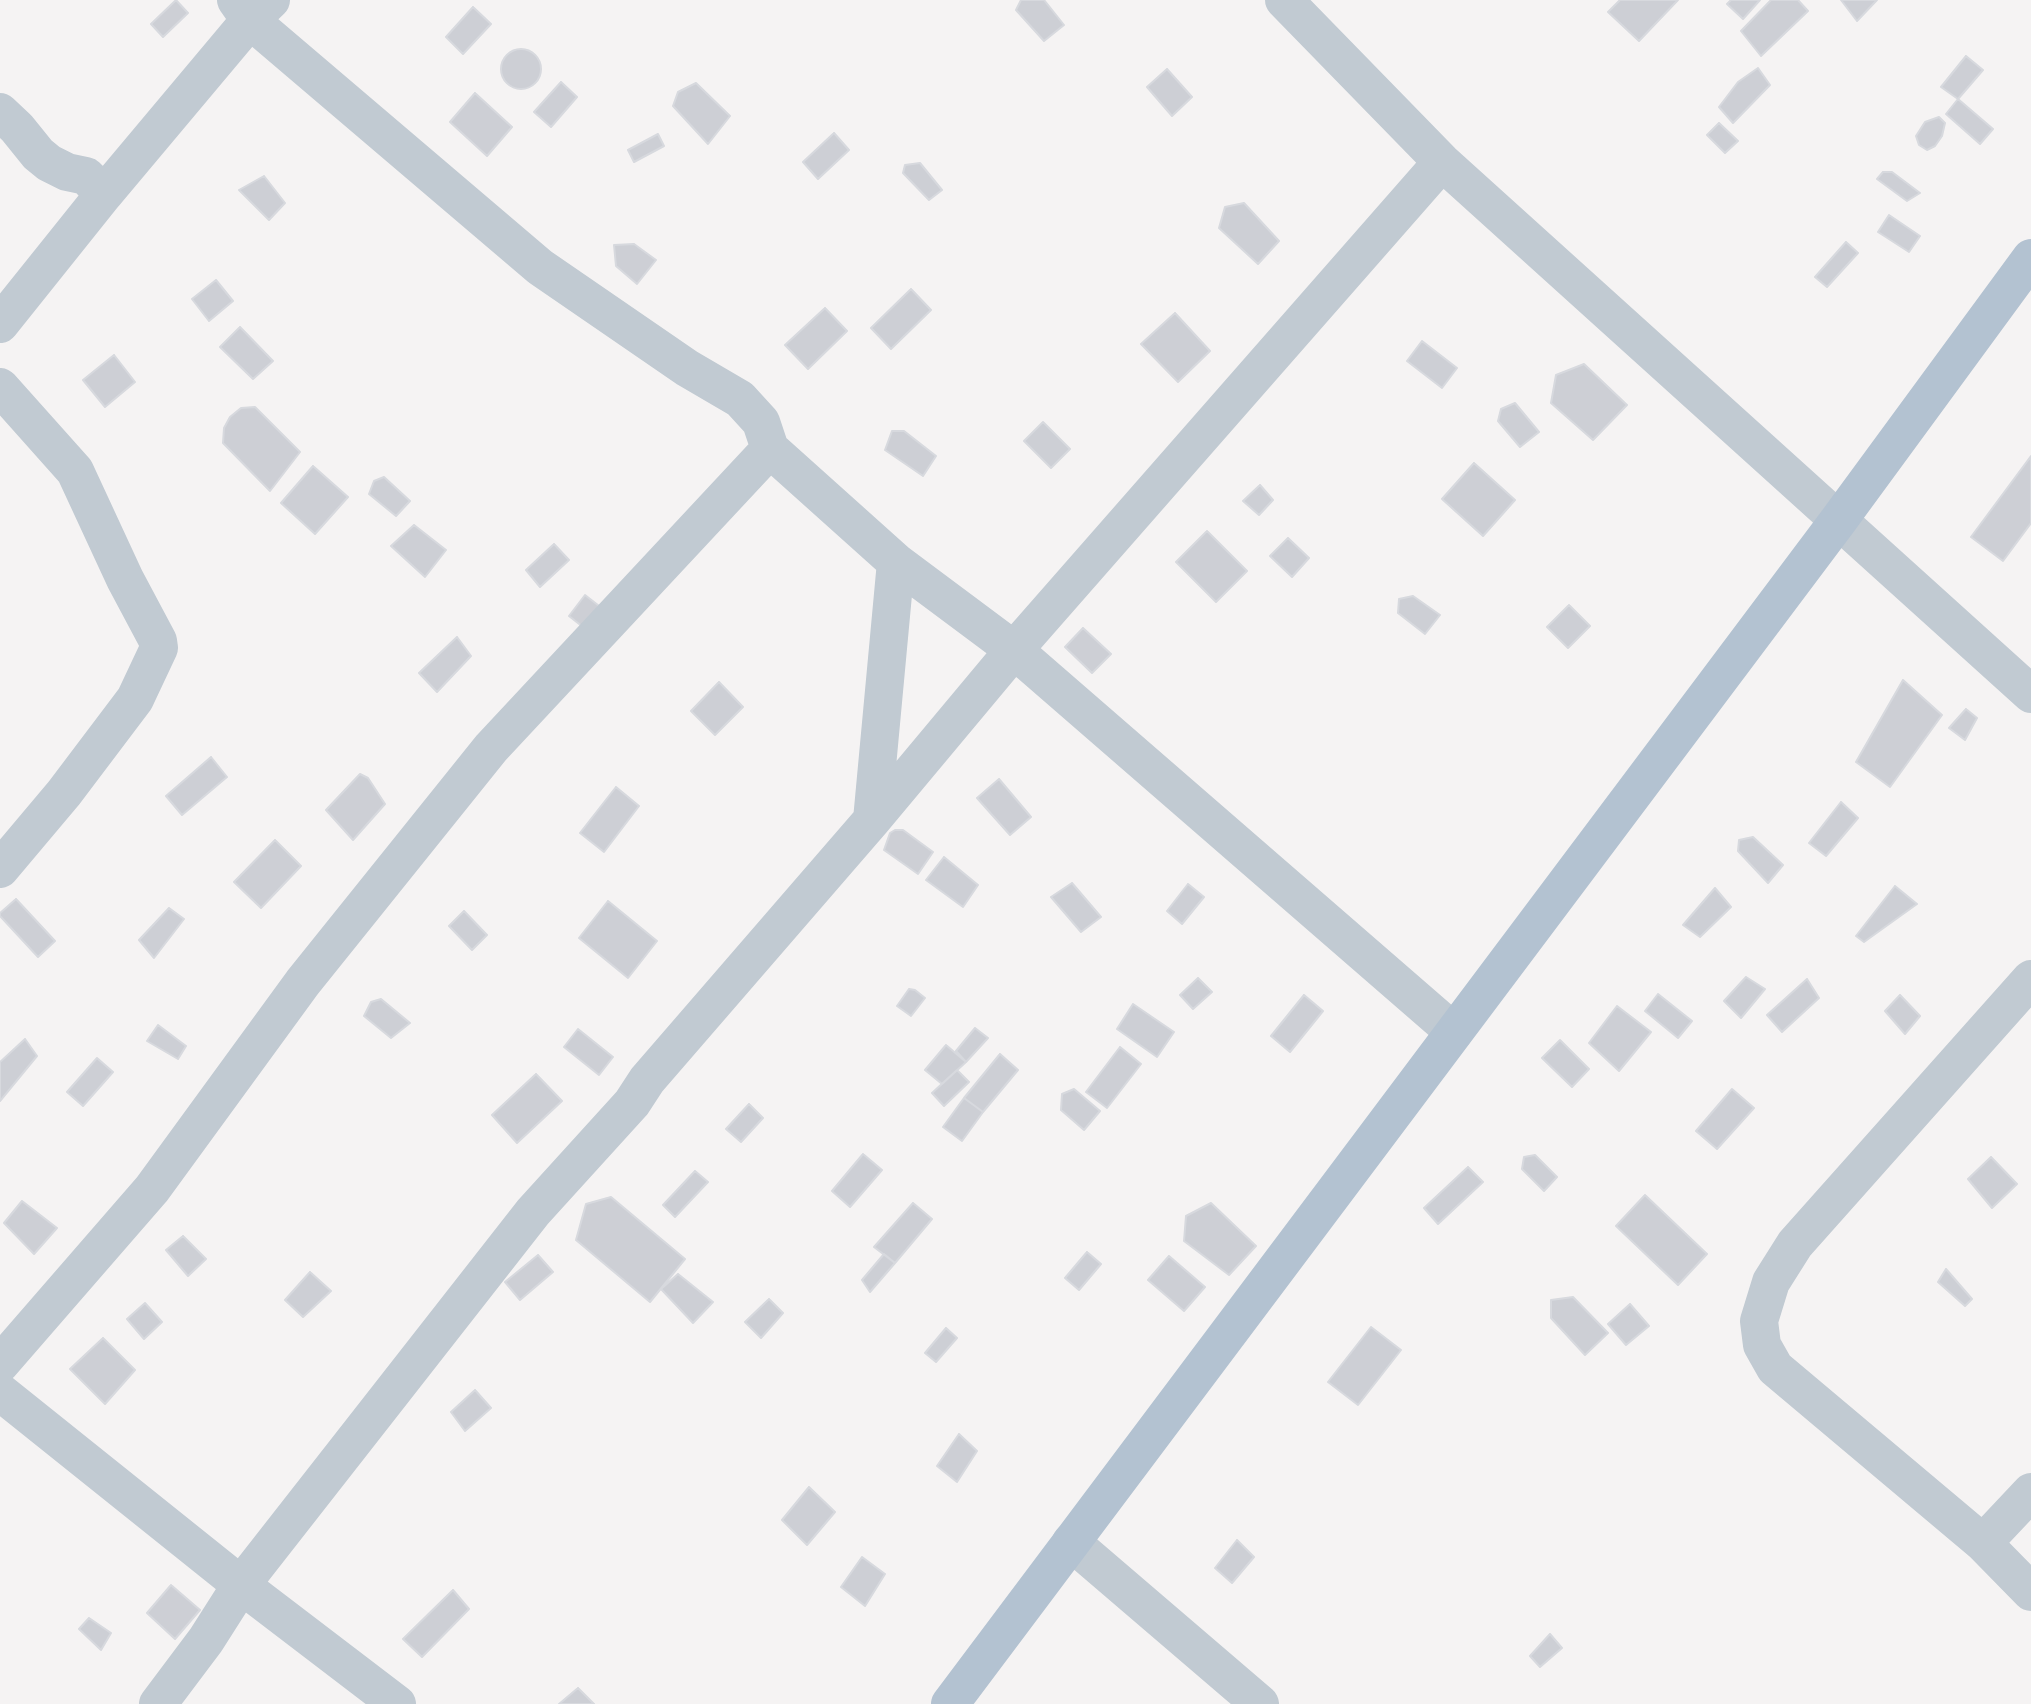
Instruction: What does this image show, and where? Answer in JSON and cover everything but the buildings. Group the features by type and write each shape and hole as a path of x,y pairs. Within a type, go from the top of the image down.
{"main road":[{"path":"950,1704 1838,521 2031,258"}],"street":[{"path":"1284,0 1442,162 2031,694"},
{"path":"0,324 252,7 540,267 687,368 740,399 761,422 770,449 896,562 1014,650 1454,1032"},
{"path":"0,112 49,163 67,172 81,173 104,194"},
{"path":"158,1704 206,1640 241,1585 533,1212 632,1103 647,1080 872,820 1014,650 1442,162"},
{"path":"0,387 75,471 159,648 135,699 64,793 0,869"},
{"path":"0,1364 152,1189 303,982 491,748 770,449"},
{"path":"872,820 896,562"},
{"path":"2031,979 1795,1244 1771,1282 1759,1321 1762,1345 1775,1368 1983,1543 2031,1592"},
{"path":"0,1392 241,1585 397,1704"},
{"path":"1983,1543 2031,1492"},
{"path":"1071,1542 1260,1704"}]}
